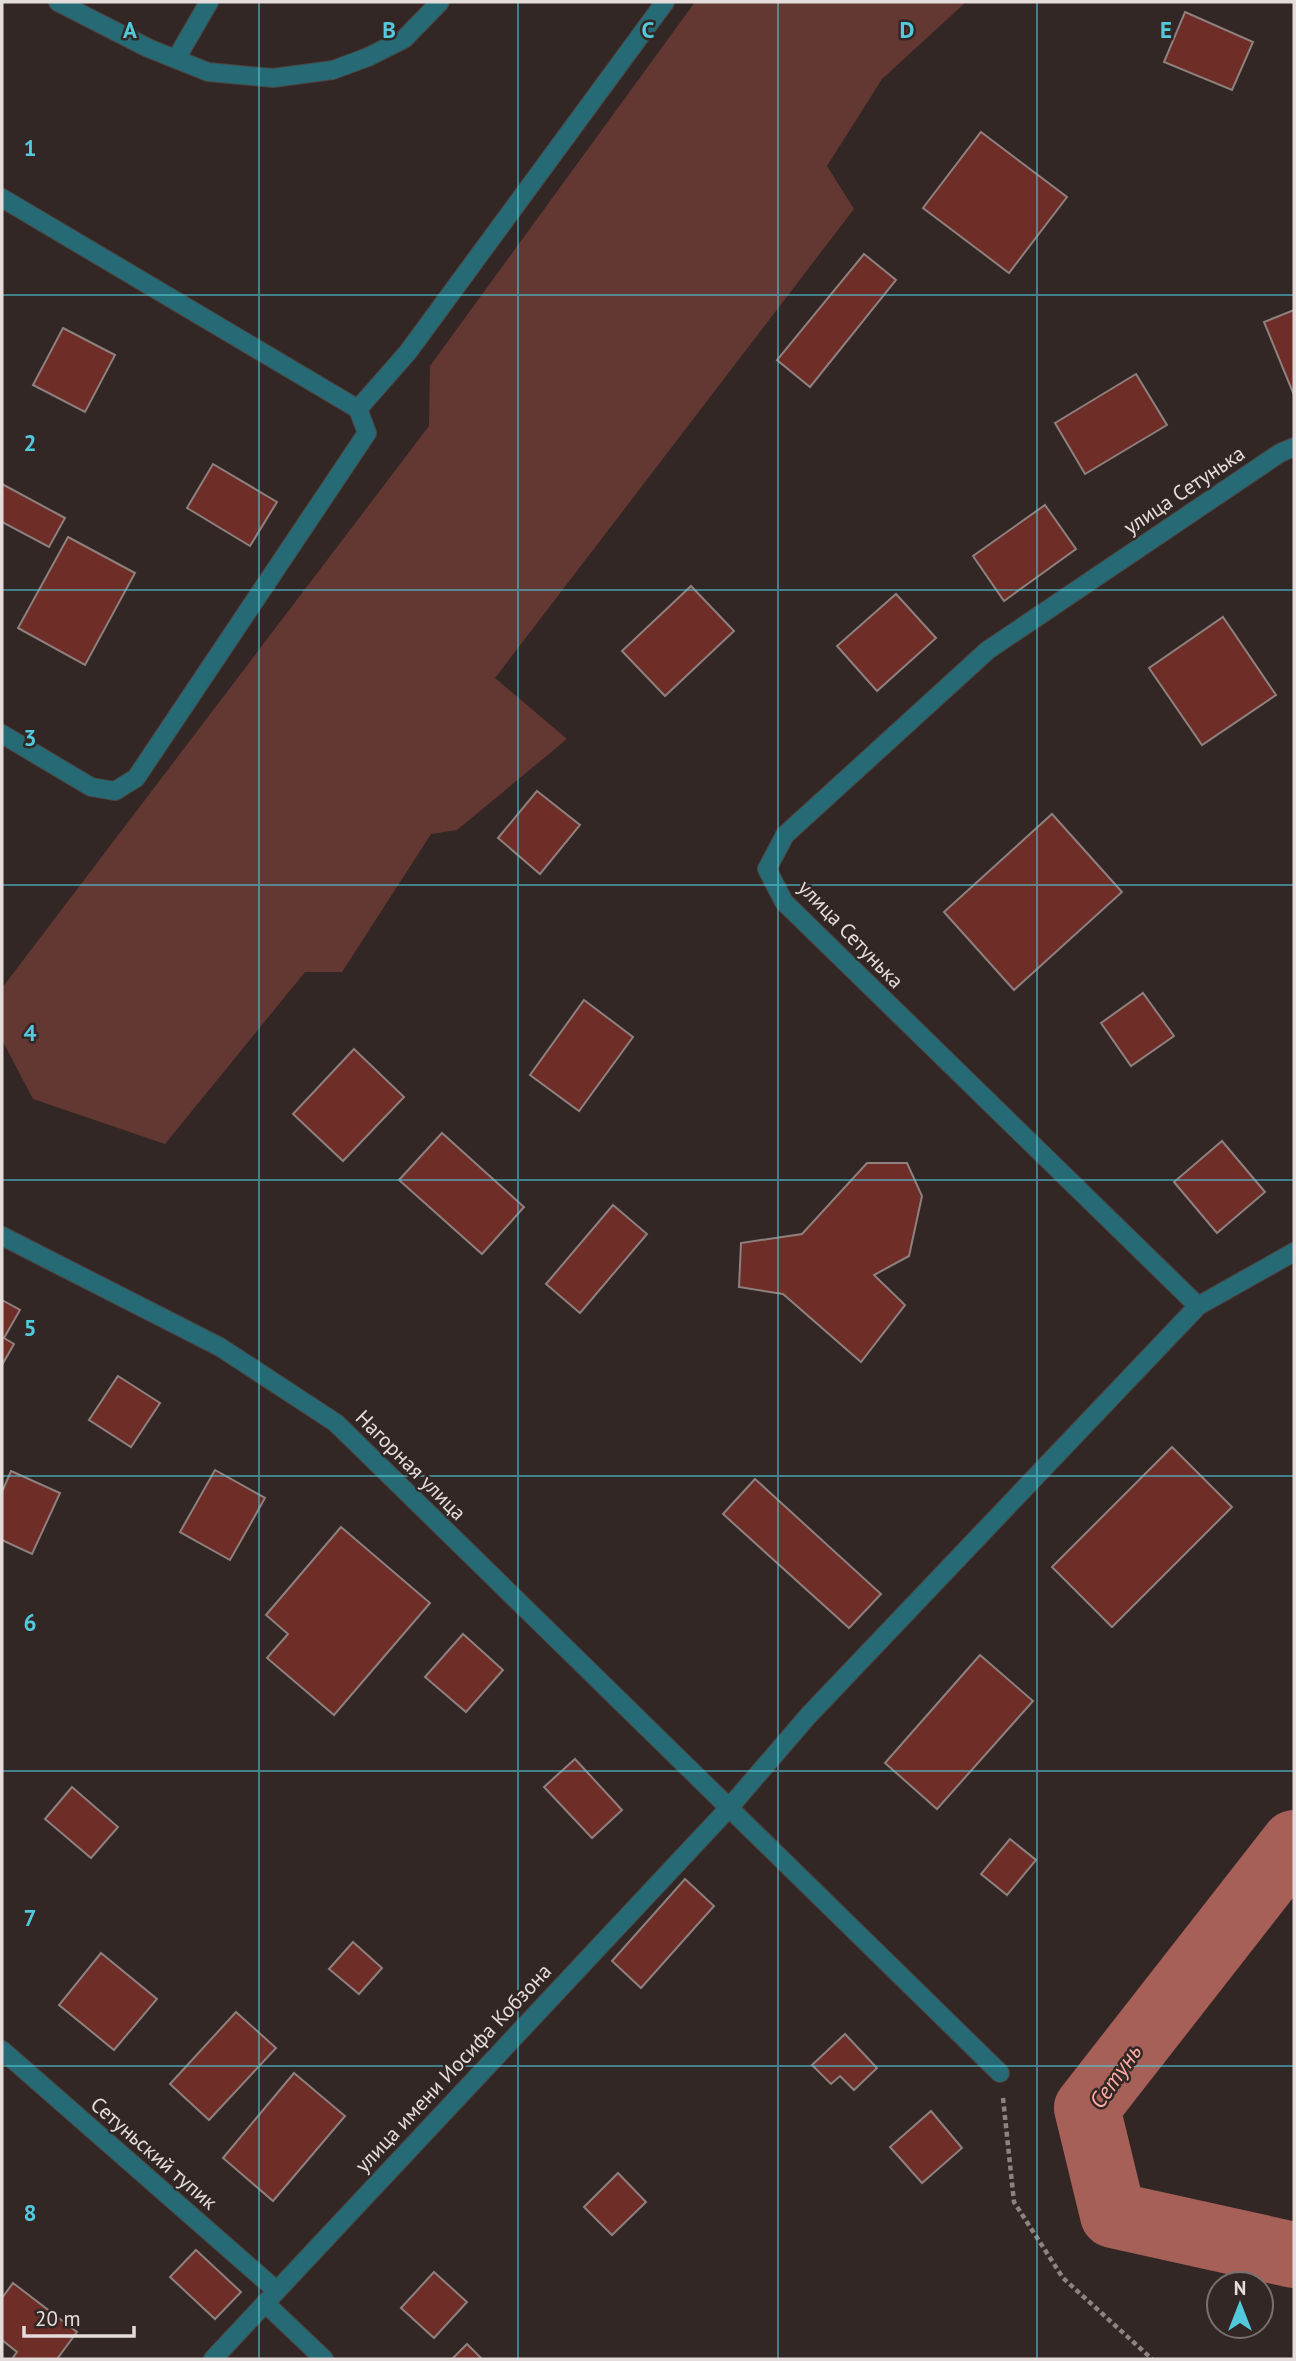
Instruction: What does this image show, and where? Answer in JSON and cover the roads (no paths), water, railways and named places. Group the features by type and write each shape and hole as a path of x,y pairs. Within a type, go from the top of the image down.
{"street":[{"path":"58,2 148,48 208,72 273,78 333,70 368,57 404,39 440,2"},
{"path":"176,59 209,2"},
{"path":"358,409 408,352 664,2"},
{"path":"2,198 358,409 367,433 135,778 115,791 91,787 2,734"},
{"name":"улица Сетунька","path":"1198,1307 784,902 767,869 785,835 988,650 1280,453 1294,447"},
{"name":"Нагорная улица","path":"2,1236 220,1348 336,1423 1000,2073"},
{"path":"1198,1307 1294,1252"},
{"name":"улица имени Иосифа Кобзона","path":"213,2359 728,1809 818,1706 1198,1307"},
{"name":"Сетуньский тупик","path":"2,2050 271,2296 324,2359"}],"waterway":[{"name":"Сетунь","path":"1294,1843 1087,2108 1113,2215 1294,2255"}]}
